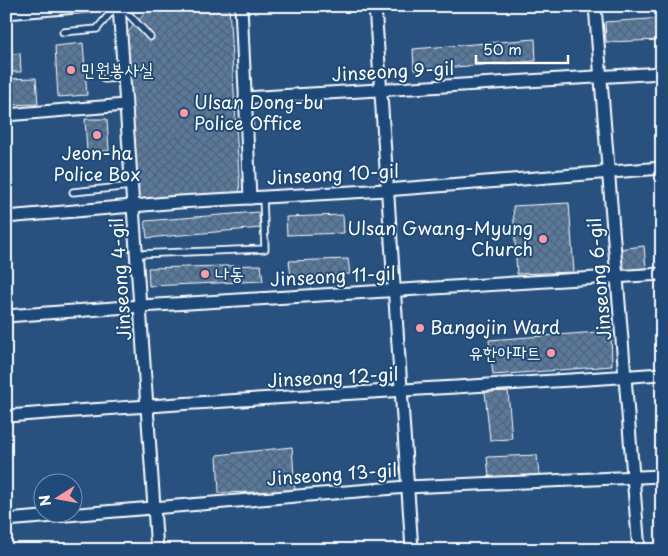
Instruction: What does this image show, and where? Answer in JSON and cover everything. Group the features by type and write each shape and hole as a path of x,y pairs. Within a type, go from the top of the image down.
{"street":[{"path":"6,13 88,6"},
{"name":"Jinseong 4-gil","path":"119,6 141,306 156,550"},
{"path":"241,6 250,198"},
{"path":"375,6 399,392 412,550"},
{"name":"Jinseong 6-gil","path":"596,6 639,550"},
{"name":"Jinseong 9-gil","path":"245,98 662,73"},
{"path":"6,115 126,105"},
{"name":"Jinseong 10-gil","path":"6,217 133,206 386,190 662,168"},
{"name":"Jinseong 11-gil","path":"6,316 662,274"},
{"name":"Jinseong 12-gil","path":"6,416 146,405 399,392 662,374"},
{"name":"Jinseong 13-gil","path":"6,520 407,487 662,476"}],"lane":[{"path":"62,32 97,29 119,6 150,37"},
{"path":"104,79 124,78"},
{"path":"73,192 132,186"},
{"path":"137,254 264,249 263,197"}],"building":[{"name":"Ulsan Dong-bu Police Office","path":"229,6 240,193 138,199 127,33 148,10"},
{"path":"662,18 662,40 606,42 605,22"},
{"path":"6,26 10,54 20,53 21,72 6,72"},
{"path":"535,39 536,61 414,70 413,49"},
{"name":"민원봉사실","path":"83,43 87,95 58,97 55,46"},
{"path":"36,78 38,104 6,105 6,79"},
{"name":"Jeon-ha Police Box","path":"85,119 107,119 109,151 87,152"},
{"name":"Ulsan Gwang-Myung Church","path":"569,203 574,272 517,274 513,206"},
{"path":"258,212 261,228 147,238 145,221"},
{"path":"343,215 344,233 287,235 286,217"},
{"path":"644,246 646,268 627,270 620,264 618,249"},
{"name":"나동","path":"348,259 350,274 291,277 289,261"},
{"name":"나동","path":"261,265 263,281 149,286 148,268"},
{"name":"유한아파트","path":"611,331 612,366 493,375 489,340"},
{"path":"508,391 512,439 490,440 485,392"},
{"path":"292,447 295,491 219,493 217,455"},
{"path":"537,455 539,475 489,477 487,457"}],"place":[{"name":"민원봉사실","path":"71,70"},
{"name":"Ulsan Dong-bu Police Office","path":"184,113"},
{"name":"Jeon-ha Police Box","path":"97,135"},
{"name":"Ulsan Gwang-Myung Church","path":"543,239"},
{"name":"나동","path":"205,274"},
{"name":"Bangojin Ward","path":"420,328"},
{"name":"유한아파트","path":"551,353"}]}
